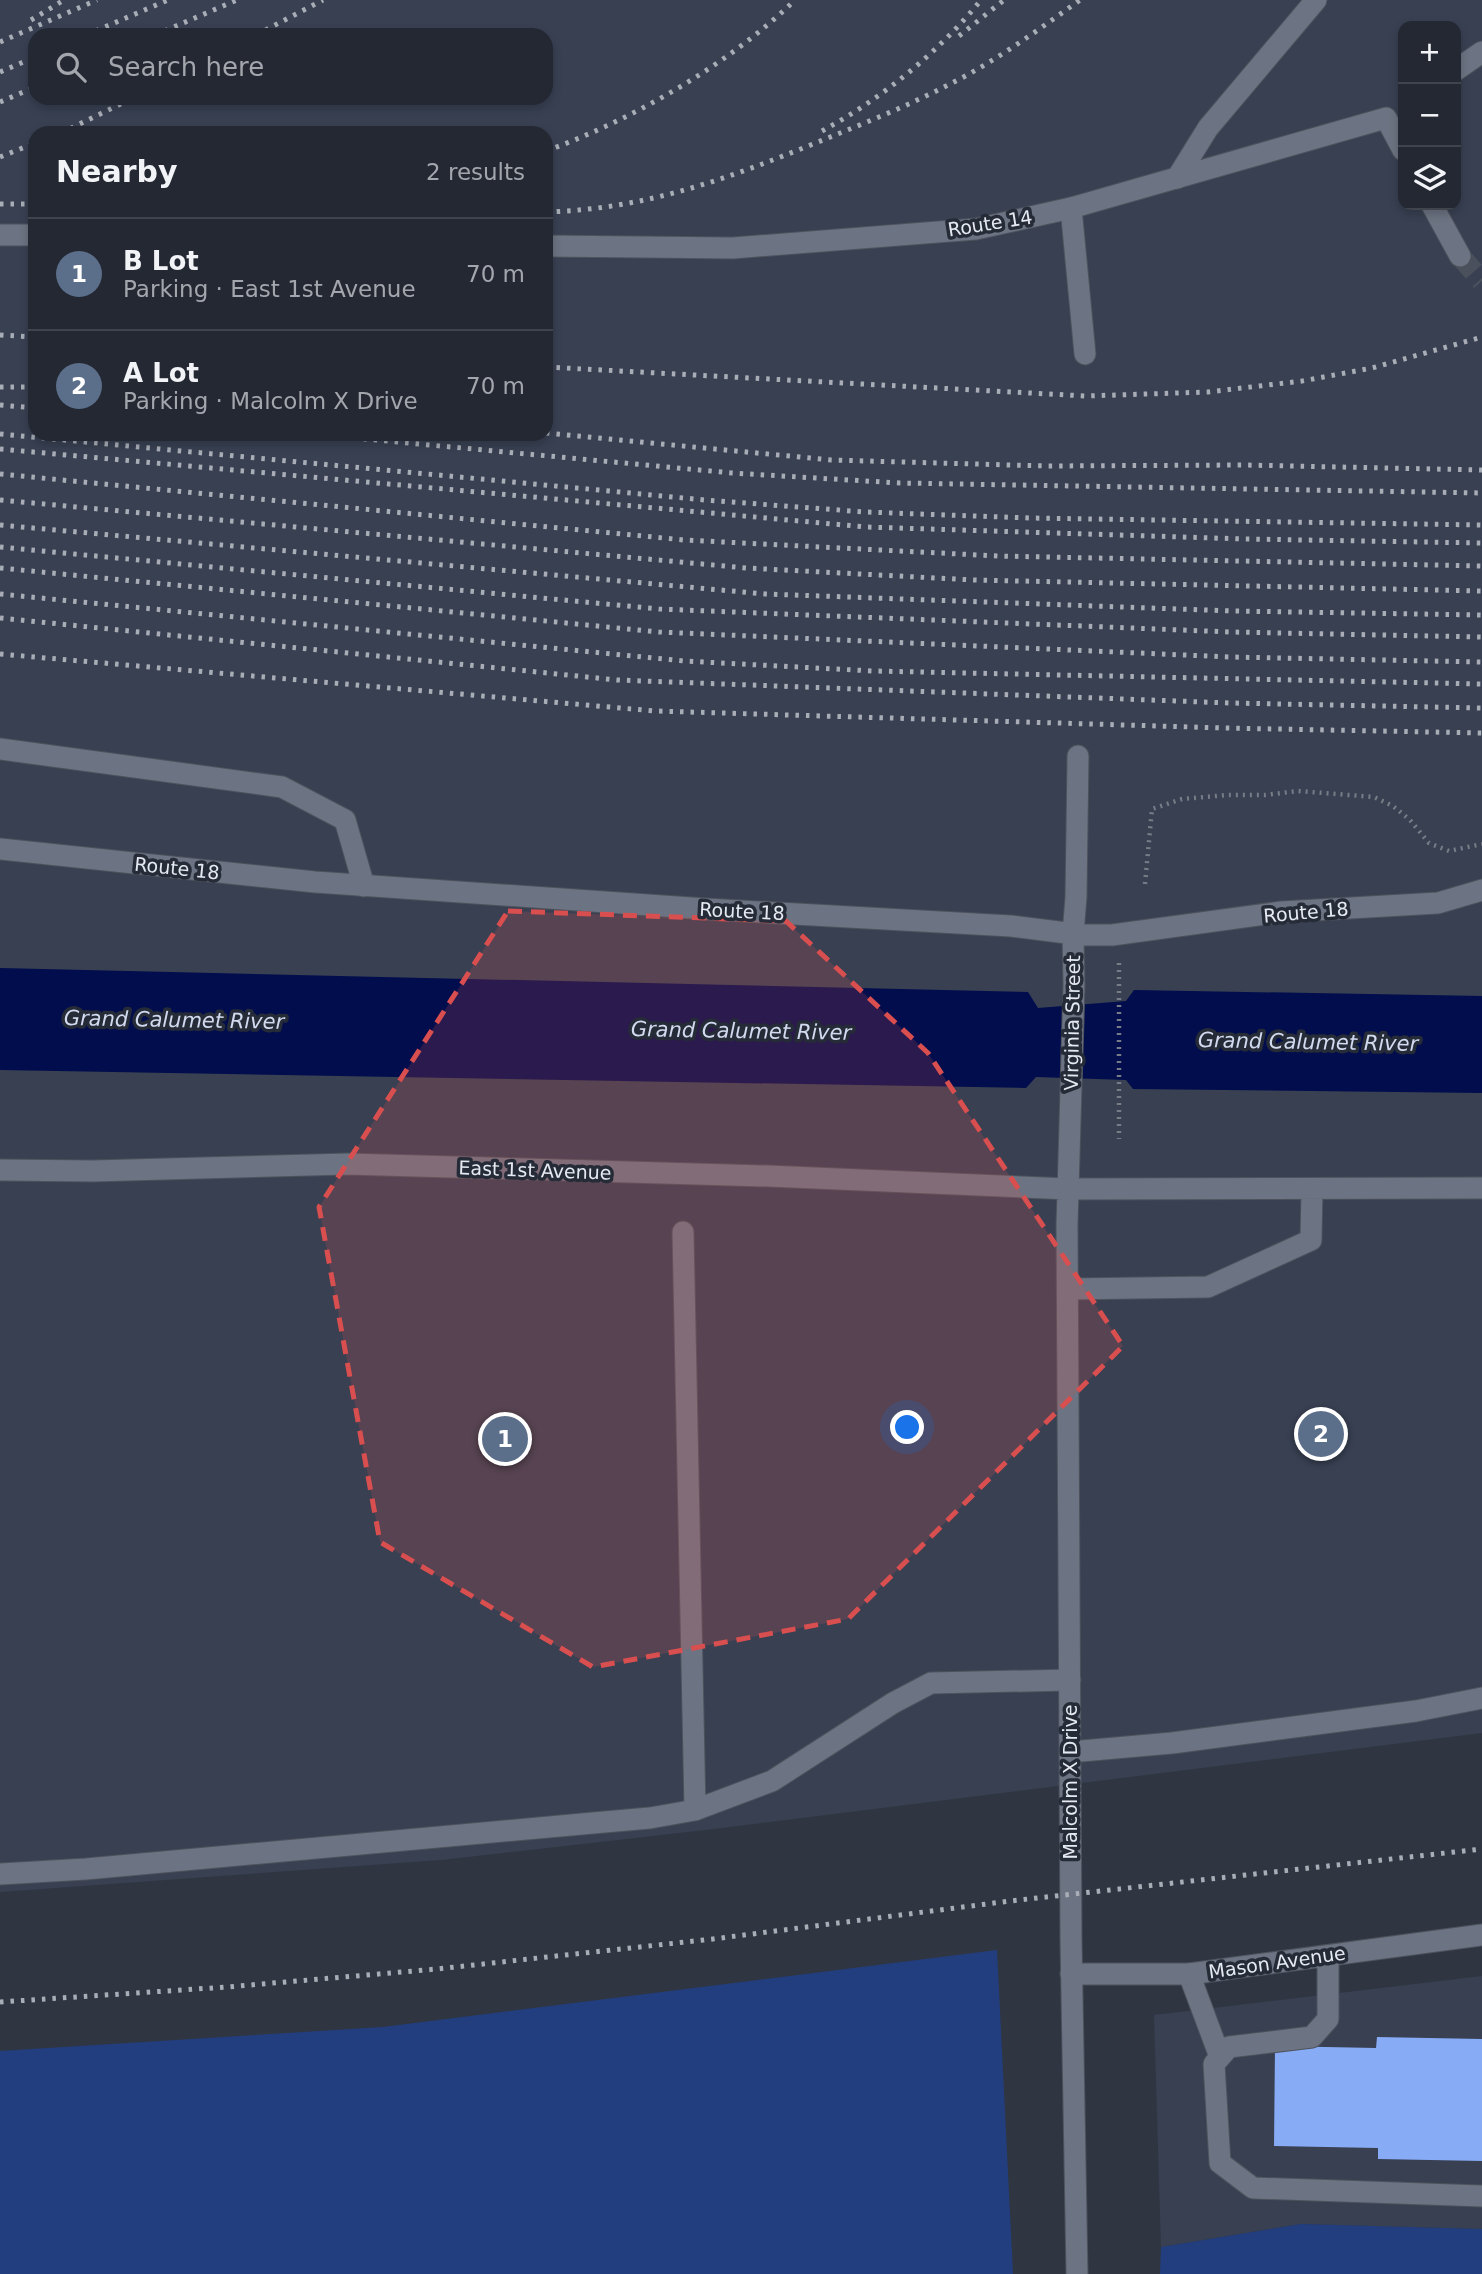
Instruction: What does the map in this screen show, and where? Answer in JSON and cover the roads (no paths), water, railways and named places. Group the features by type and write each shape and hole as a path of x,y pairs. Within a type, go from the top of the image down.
{"street":[{"path":"1177,178 1208,128 1316,0"},
{"path":"1461,67 1482,52"},
{"name":"Route 14","path":"553,246 733,248 976,229 1071,208 1395,113 1402,147"},
{"path":"1071,208 1085,354"},
{"path":"1435,210 1460,256"},
{"path":"0,235 28,235"},
{"path":"0,749 282,787 345,820 365,886"},
{"name":"Virginia Street","path":"1068,1289 1078,756"},
{"name":"Route 18","path":"0,849 365,886 1011,926 1073,934 1112,935 1281,912 1438,903 1482,890"},
{"name":"East 1st Avenue","path":"0,1170 93,1171 348,1164 768,1176 1069,1189 1482,1188"},
{"path":"1068,1289 1208,1286 1311,1240 1312,1190"},
{"path":"683,1232 695,1810"},
{"name":"Malcolm X Drive","path":"1068,1289 1072,1974 1077,2274"},
{"path":"0,1874 86,1869 650,1818 695,1810 772,1781 893,1703 931,1683 1070,1680"},
{"path":"1070,1752 1416,1711 1482,1698"},
{"name":"Mason Avenue","path":"1072,1974 1189,1974 1482,1935"},
{"path":"1328,1956 1328,2020 1312,2036 1229,2047 1214,2064 1220,2163 1252,2188 1482,2196"},
{"path":"1189,1974 1220,2057"}],"water":[{"name":"Grand Calumet River","path":"0,968 1028,992 1038,1008 1126,1001 1134,990 1482,996 1482,1093 1133,1089 1126,1080 1036,1077 1026,1088 0,1070"}],"tunnel":[{"path":"1460,256 1482,281"}],"railway":[{"path":"31,20 64,0"},
{"path":"32,28 97,0"},
{"path":"102,28 168,0"},
{"path":"171,28 237,0"},
{"path":"269,28 323,0"},
{"path":"553,148 613,123 678,88 740,47 795,0"},
{"path":"822,131 866,104 908,73 946,38 981,0"},
{"path":"959,36 1004,0"},
{"path":"553,212 583,210 652,198 718,180 784,156 950,84 1033,34 1080,0"},
{"path":"0,42 28,30"},
{"path":"0,72 28,60"},
{"path":"0,102 28,90"},
{"path":"75,126 119,105"},
{"path":"0,157 28,146"},
{"path":"0,204 28,204"},
{"path":"0,335 28,337"},
{"path":"553,367 1086,396 1208,392 1302,381 1372,368 1482,337"},
{"path":"0,387 28,387"},
{"path":"0,405 28,407"},
{"path":"0,434 28,437"},
{"path":"553,434 831,460 1047,466 1244,465 1482,470"},
{"path":"75,441 705,500 865,512 1029,518 1482,525"},
{"path":"387,441 732,473 900,483 1482,493"},
{"path":"0,449 866,527 1245,539 1482,543"},
{"path":"0,474 684,540 998,556 1482,566"},
{"path":"0,500 746,568 974,580 1482,591"},
{"path":"0,525 765,594 1233,611 1482,615"},
{"path":"0,547 659,609 1231,632 1482,637"},
{"path":"0,568 659,632 1230,657 1482,662"},
{"path":"0,594 684,661 873,671 1482,684"},
{"path":"0,618 617,680 1230,703 1482,708"},
{"path":"0,654 655,711 1482,733"},
{"path":"0,2002 227,1987 437,1969 713,1939 1010,1901 1482,1849"}],"place":[{"name":"A Lot","path":"1321,1434"},
{"name":"B Lot","path":"505,1439"}]}
